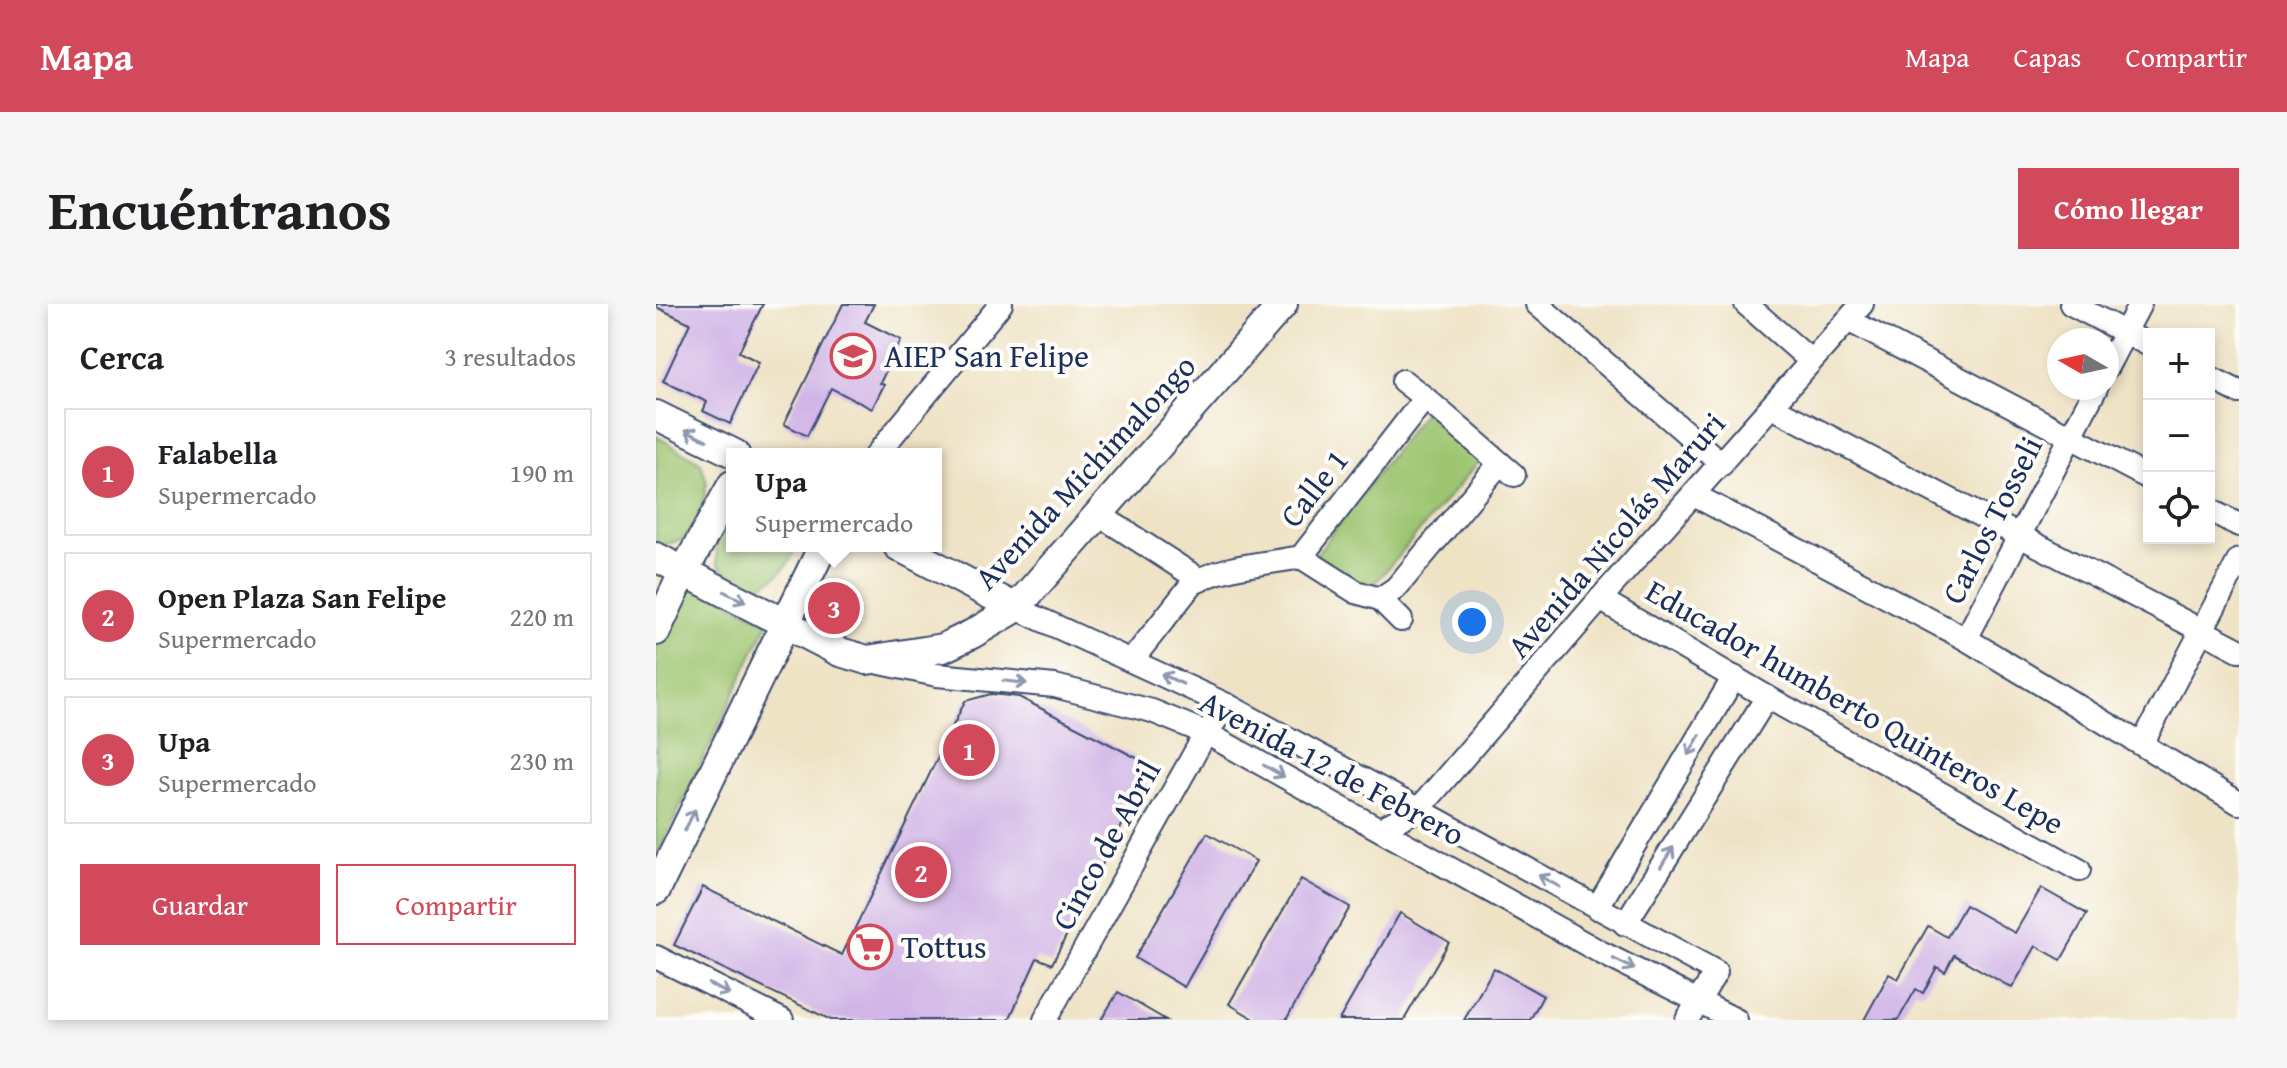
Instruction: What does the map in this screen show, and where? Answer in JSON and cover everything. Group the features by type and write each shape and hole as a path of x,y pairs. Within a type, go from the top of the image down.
{"main road":[{"name":"Avenida Michimalongo","path":"867,660 943,648 1016,608 1283,304"},
{"path":"656,415 726,450"},
{"path":"656,631 684,571 726,496"},
{"path":"656,890 820,552"},
{"path":"909,552 1016,608"},
{"path":"656,557 840,652 867,660"}],"street":[{"path":"882,448 1001,304"},
{"path":"1537,304 1722,464"},
{"path":"1746,304 1811,361"},
{"path":"2071,304 2143,342"},
{"path":"2119,344 2140,304"},
{"path":"1855,312 2071,437 2143,475"},
{"name":"Avenida Nicolás Maruri","path":"1380,829 1419,809 1600,599 1855,312"},
{"path":"2215,380 2239,392"},
{"path":"1380,599 1396,588 1507,469 1403,381"},
{"name":"Calle 1","path":"1200,580 1214,574 1301,557 1425,398"},
{"name":"Carlos Tosseli","path":"1966,639 2090,400"},
{"path":"1772,407 2239,650"},
{"path":"1694,495 1966,639 2238,799"},
{"path":"2215,513 2239,525"},
{"path":"1098,514 1200,580"},
{"path":"1301,557 1356,592 1380,599 1401,620"},
{"path":"2142,744 2239,560"},
{"path":"1132,660 1192,584 1200,580"},
{"name":"Educador humberto Quinteros Lepe","path":"1600,599 1767,697 2079,870"},
{"name":"Avenida 12 de Febrero","path":"1016,608 1227,705 1716,972 1693,1011"},
{"name":"Avenida 12 de Febrero","path":"867,660 937,675 1055,686 1152,711 1206,733 1602,953 1693,1011 1736,1020"},
{"path":"1597,908 1734,677"},
{"path":"1625,924 1767,697"},
{"name":"Cinco de Abril","path":"1045,1020 1206,733 1227,705"},
{"path":"1419,809 1422,851"},
{"path":"656,957 782,1020"}],"green space":[{"path":"1427,408 1481,459 1371,588 1315,556"},
{"path":"656,436 701,463 707,483 694,525 684,539 658,547 656,546"},
{"path":"726,512 726,552 793,552 782,571 758,588 733,581 717,563 716,530"},
{"path":"693,582 768,622 656,858 656,647 683,590"}],"building":[{"path":"656,304 763,304 739,352 759,362 730,424 703,411 707,402 663,381 690,323 656,307"},
{"path":"843,304 874,304 865,322 901,340 880,383 884,385 872,409 831,388 807,436 784,424"},
{"path":"991,694 1019,697 1152,766 1052,964 1037,958 1009,1020 831,1020 674,945 703,887 842,955 965,701"},
{"path":"1207,833 1256,861 1184,987 1135,958"},
{"path":"1301,879 1350,907 1286,1020 1256,1020 1229,1004"},
{"path":"2041,888 2087,914 2061,960 2036,946 2012,988 1954,955 1945,972 1937,967 1923,993 1916,989 1898,1020 1864,1020 1889,974 1898,979 1928,926 1947,937 1965,905 2015,933"},
{"path":"1400,913 1449,942 1404,1020 1339,1020"},
{"path":"1494,968 1543,996 1530,1020 1464,1020"},
{"path":"1118,992 1166,1020 1101,1020"}],"place":[{"name":"AIEP San Felipe","path":"853,356"},
{"name":"Upa","path":"834,608"},
{"name":"Falabella","path":"969,750"},
{"name":"Open Plaza San Felipe","path":"921,872"},
{"name":"Tottus","path":"870,947"}]}
